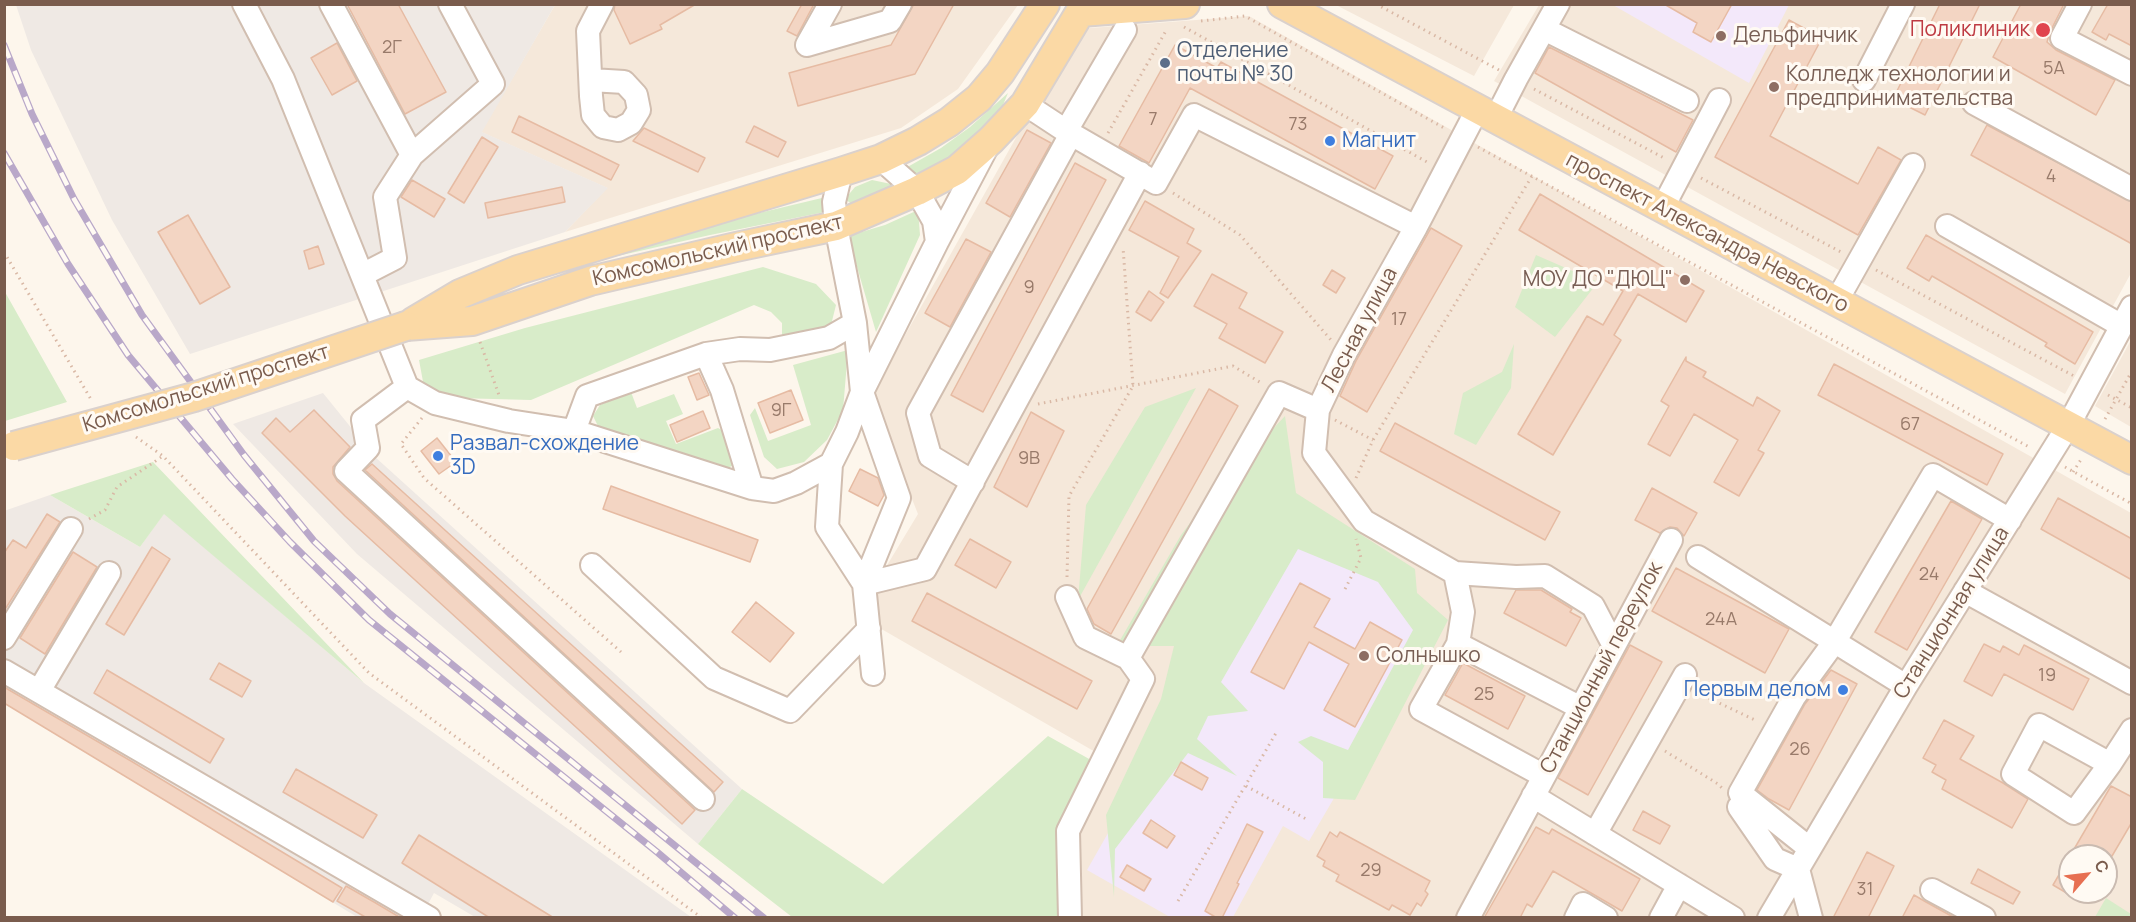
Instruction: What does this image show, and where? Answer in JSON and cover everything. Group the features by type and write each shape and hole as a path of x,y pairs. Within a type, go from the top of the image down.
{"main road":[{"name":"Комсомольский проспект","path":"9,448 194,397 406,326 460,294 518,270 881,159 918,141 949,122 979,98 1000,74 1045,4"},
{"name":"проспект Александра Невского","path":"1282,4 2132,460"},
{"name":"Комсомольский проспект","path":"406,326 472,321 590,281 836,226 917,191 957,170 991,140 1025,104 1083,8"},
{"path":"1083,8 1186,18"}],"street":[{"path":"244,4 283,79 407,387 435,403 509,421 574,431 752,488 774,491 796,483 831,464"},
{"path":"331,4 412,154"},
{"path":"362,275 395,258 385,197 412,154 493,84 450,4"},
{"path":"591,80 588,31 602,4"},
{"path":"830,4 807,45 890,21 900,4"},
{"name":"Лесная улица","path":"1279,393 1318,410 1344,355 1416,227 1462,138 1486,115 1516,79 1558,4"},
{"path":"1864,80 1903,4"},
{"path":"2080,4 2062,38 2132,74"},
{"path":"1544,29 1687,101"},
{"path":"973,482 930,456 918,413 1125,30"},
{"path":"1662,208 1719,100"},
{"path":"1974,103 2132,189"},
{"path":"1025,104 1068,132 1148,178"},
{"path":"864,584 925,569 1013,408 1148,178 1194,115 1416,227"},
{"path":"873,674 864,584 827,527 831,464 847,432 862,392 991,140"},
{"path":"881,159 917,191 934,221 937,242"},
{"path":"1836,302 1913,165"},
{"path":"841,172 834,202 836,226 855,323 862,392 899,498 864,584"},
{"path":"1947,226 2127,316"},
{"name":"Станционная улица","path":"1769,918 1906,686 2068,426 2127,316"},
{"path":"574,431 587,396 706,354 740,349 770,350 829,339 855,323"},
{"path":"706,354 722,390 752,488"},
{"path":"407,387 363,420 368,448 346,471 703,799"},
{"path":"1128,658 1279,393"},
{"path":"1318,410 1314,453 1364,521 1455,573 1516,577 1545,576 1593,606 1614,646"},
{"path":"1809,848 1740,793 1794,697 1835,641 1933,475 2010,519"},
{"path":"4,638 71,529"},
{"name":"Станционный переулок","path":"1468,918 1671,540"},
{"path":"1698,557 1906,686"},
{"path":"592,565 714,678 790,711 869,629"},
{"path":"39,691 109,573"},
{"path":"1455,573 1463,612 1458,644 1421,709 1544,776"},
{"path":"1965,591 2132,682"},
{"path":"1067,597 1085,637 1128,658 1143,679 1068,831 1070,918"},
{"path":"1458,644 1581,708"},
{"path":"4,671 429,918"},
{"path":"1595,834 1682,680"},
{"path":"2110,764 2132,730"},
{"name":"Станционный переулок","path":"1533,796 1733,918"},
{"path":"1739,807 1775,859 1798,869 1811,918"},
{"path":"1661,918 1680,885"},
{"path":"1932,890 1984,918"},
{"path":"1576,918 1583,904 1606,918"}],"path":[{"path":"1376,4 2132,408"},
{"path":"1444,172 1178,24 1186,18 1245,16 1462,138 2132,504"},
{"path":"1098,149 1186,18"},
{"path":"1347,498 1373,440 1532,176"},
{"path":"1148,178 1240,235 1344,355"},
{"path":"1067,597 1068,496 1133,386 1123,245"},
{"path":"4,252 97,410"},
{"path":"472,321 509,421"},
{"path":"1013,408 1233,366 1279,393"},
{"path":"435,403 401,444 424,478 621,652"},
{"path":"1318,410 1373,440"},
{"path":"135,436 163,456 369,674 702,918"},
{"path":"71,529 105,510 117,487 163,456"},
{"path":"1345,589 1361,558 1356,538"},
{"path":"1682,680 1762,724"},
{"path":"1178,901 1276,733"},
{"path":"1648,740 1718,784 1739,807"},
{"path":"1245,786 1308,820"}],"shaded area":[{"path":"16,5 555,5 482,132 608,188 565,232 190,354 112,220 31,50"},
{"path":"555,5 1018,5 958,89 901,128 565,232 607,188 481,132"},
{"path":"1336,5 1514,5 1474,76"},
{"path":"1539,5 2131,5 2131,273 2065,394 1494,81"},
{"name":"Дельфинчик","path":"1613,5 1789,5 1749,83"},
{"path":"1249,16 2131,513 2131,917 1082,917 1072,854 1111,761 857,615 918,514 871,396 1077,29"},
{"path":"2131,340 2132,427 2095,406"},
{"path":"323,393 374,456 742,789 698,844 357,554 233,424"},
{"path":"50,495 140,547 164,513 364,683 691,917 475,917 434,893 421,917 357,917 5,704 4,511"},
{"path":"1288,517 1439,618 1309,841 1283,826 1233,917 1170,917 1087,870"}],"green space":[{"path":"1008,93 1003,105 952,155 917,176 904,169 941,148 970,127"},
{"path":"872,180 896,185 853,205 845,199 855,187"},
{"path":"826,197 825,212 600,260 713,224"},
{"path":"918,210 920,235 876,332 848,236 885,225"},
{"path":"1536,255 1598,282 1555,337 1515,307"},
{"path":"763,267 816,284 836,305 831,325 782,337 782,323 771,312 754,305 531,400 456,398 424,387 419,360 525,328"},
{"path":"5,292 67,402 4,421"},
{"path":"1514,344 1511,388 1476,445 1454,434 1463,393 1502,372"},
{"path":"848,350 843,410 827,440 804,462 777,469 764,457 750,415 755,408 768,441 811,425 793,365"},
{"path":"1196,388 1078,600 1086,505 1145,407"},
{"path":"631,392 637,408 674,394 683,414 666,421 676,444 718,428 729,434 739,462 728,468 598,426 593,416 600,405"},
{"path":"1285,416 1296,493 1415,569 1417,593 1448,620 1355,800 1323,798 1323,762 1298,742 1311,736 1348,750 1413,630 1378,582 1298,549 1221,682 1248,711 1208,716 1197,739 1237,776 1188,753 1115,849 1114,897 1106,815 1161,699 1174,646 1149,646 1119,642 1181,535 1211,495"},
{"path":"153,462 364,683 164,514 140,547 50,495"},
{"path":"1048,736 1091,760 1060,826 1077,917 792,917 698,844 742,789 883,884"},
{"path":"2103,904 2115,904 2131,914 2131,917 2095,917"}],"building":[{"path":"347,4 398,4 446,92 405,114"},
{"path":"615,4 696,4 660,25 662,29 630,44 614,10"},
{"path":"802,4 814,4 797,36 787,31"},
{"path":"914,4 954,4 915,74 798,106 789,73 891,45"},
{"path":"1664,4 1732,4 1711,42 1693,32 1697,23"},
{"path":"1940,4 1980,4 1925,115 1893,99"},
{"path":"2021,4 2064,4 2047,42 2056,50 2115,80 2096,115 1993,57"},
{"path":"2108,4 2132,4 2132,46 2109,34 2106,40 2092,32"},
{"name":"Колледж технологии и предпринимательства","path":"1789,20 1822,38 1770,136 1858,184 1878,147 1901,160 1858,235 1715,157"},
{"path":"337,43 357,81 332,95 311,58"},
{"path":"1175,45 1217,68 1221,62 1393,156 1375,189 1190,88 1149,163 1119,146"},
{"path":"1549,47 1693,120 1676,152 1535,73"},
{"path":"519,116 619,165 611,180 512,132"},
{"path":"1987,125 2132,202 2132,244 1971,155"},
{"path":"754,126 786,142 778,157 746,142"},
{"path":"644,128 705,158 698,172 633,141"},
{"path":"1027,130 1051,143 1010,217 986,203"},
{"path":"482,137 498,147 464,203 448,193"},
{"path":"1075,163 1106,180 983,412 951,395"},
{"path":"412,180 445,199 434,217 401,197"},
{"path":"562,187 565,202 488,218 485,203"},
{"path":"1540,194 1704,291 1686,322 1638,294 1614,335 1621,340 1553,455 1518,434 1587,316 1603,325 1623,291 1519,230"},
{"path":"1145,201 1194,229 1187,243 1201,251 1168,298 1160,293 1179,257 1129,230"},
{"path":"188,215 230,287 200,304 158,232"},
{"path":"1431,228 1462,246 1367,412 1340,396 1356,361"},
{"path":"1926,235 2093,332 2075,364 2045,346 2047,343 1932,276 1929,281 1907,268"},
{"path":"966,239 991,252 950,327 925,313"},
{"path":"318,246 324,264 309,269 304,251"},
{"path":"1332,270 1345,278 1336,293 1323,285"},
{"path":"1212,274 1247,293 1239,308 1283,332 1265,363 1219,338 1227,324 1194,306"},
{"path":"1149,291 1164,302 1151,321 1136,312"},
{"path":"1686,357 1686,361 1706,372 1703,377 1753,406 1757,397 1780,411 1758,450 1764,453 1739,496 1714,482 1738,440 1694,414 1670,456 1648,444 1669,406 1661,401"},
{"path":"1834,364 2003,454 1987,485 1818,395"},
{"path":"699,373 709,395 697,400 688,377"},
{"path":"1209,389 1238,406 1111,634 1094,624 1087,609"},
{"path":"791,390 803,420 770,433 758,403"},
{"path":"314,410 350,447 333,467 333,474 337,481 695,810 682,824 345,516 262,433 276,418 290,432"},
{"path":"703,411 710,428 677,442 670,425"},
{"path":"1031,412 1064,431 1027,507 994,487"},
{"path":"1395,423 1560,512 1545,540 1380,451"},
{"name":"Развал-схождение 3D","path":"437,438 456,462 439,474 421,451"},
{"path":"372,464 723,782 714,792 365,470"},
{"path":"860,469 878,478 884,495 878,506 849,491"},
{"path":"611,486 758,540 750,562 603,509"},
{"path":"1652,488 1697,513 1684,536 1677,528 1670,527 1660,533 1635,520"},
{"path":"2058,498 2132,539 2132,580 2041,529"},
{"path":"1951,501 1982,519 1907,650 1875,632"},
{"path":"47,514 60,522 4,611 4,553 13,540 26,548"},
{"path":"970,539 1011,562 996,588 955,565"},
{"path":"152,547 170,559 124,635 106,624"},
{"path":"73,552 97,567 45,654 20,638"},
{"path":"1676,568 1789,629 1765,673 1652,611"},
{"name":"Солнышко","path":"1300,583 1330,599 1314,627 1355,649 1370,622 1402,640 1355,727 1324,710 1349,664 1309,642 1284,689 1251,672"},
{"path":"1516,590 1541,590 1572,609 1570,612 1581,618 1566,646 1504,613"},
{"path":"927,593 1092,681 1077,709 912,621"},
{"path":"756,602 794,633 770,662 732,632"},
{"path":"1984,644 2000,652 2003,646 2019,655 2024,645 2089,679 2073,710 2004,674 1992,696 1964,681"},
{"path":"1630,645 1662,662 1588,795 1558,778"},
{"path":"219,663 251,681 242,697 210,679"},
{"path":"1463,663 1525,696 1508,729 1445,695"},
{"path":"107,670 224,739 210,763 94,693"},
{"path":"1831,670 1857,684 1789,810 1757,790 1805,704"},
{"path":"4,687 342,888 333,902 4,703"},
{"path":"1944,720 1974,736 1960,759 2028,799 2012,828 1942,789 1946,780 1932,772 1936,765 1923,758"},
{"path":"1181,762 1208,778 1202,790 1174,775"},
{"path":"296,769 377,815 363,838 283,792"},
{"path":"2111,786 2132,797 2132,822 2118,846 2077,844"},
{"path":"1643,811 1670,826 1660,844 1633,830"},
{"path":"1151,820 1175,836 1167,848 1143,833"},
{"path":"1247,824 1263,832 1222,918 1217,918 1205,911"},
{"path":"1536,827 1549,834 1552,829 1640,879 1622,911 1553,871 1532,907 1527,904 1520,918 1484,918"},
{"path":"1330,832 1337,837 1340,832 1430,881 1425,891 1428,894 1421,906 1417,903 1410,915 1392,905 1389,910 1336,881 1339,875 1323,866 1325,861 1317,856"},
{"path":"419,835 554,918 490,918 402,863"},
{"path":"1867,852 1894,866 1868,918 1833,918"},
{"path":"1127,865 1151,879 1144,891 1120,877"},
{"path":"1978,869 2020,892 2013,904 1971,883"},
{"path":"2058,876 2058,888 2053,885"},
{"path":"346,886 401,918 367,918 337,901"},
{"path":"1914,895 1926,902 1955,918 1902,918"}],"railway":[{"path":"4,45 32,114 74,199 142,315 244,455 314,541 390,614 764,918"},
{"path":"4,153 68,264 128,355 232,479 290,542 369,620 657,852 735,918"}],"place":[{"name":"Поликлиник","path":"2043,30"},
{"name":"Дельфинчик","path":"1721,36"},
{"name":"Отделение почты № 30","path":"1165,63"},
{"name":"Колледж технологии и предпринимательства","path":"1774,87"},
{"name":"Магнит","path":"1330,141"},
{"name":"МОУ ДО \"ДЮЦ\"","path":"1685,280"},
{"name":"Развал-схождение 3D","path":"438,456"},
{"name":"Солнышко","path":"1364,656"},
{"name":"Первым делом","path":"1843,690"}]}
